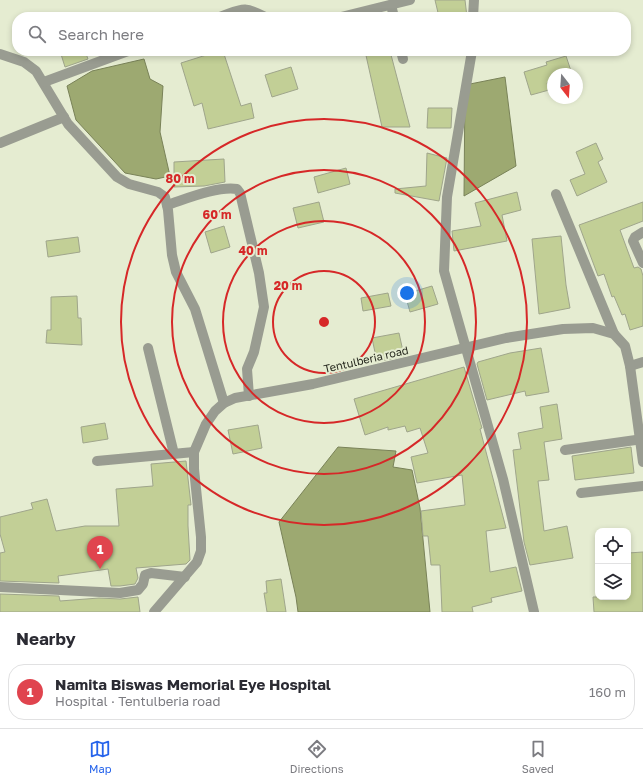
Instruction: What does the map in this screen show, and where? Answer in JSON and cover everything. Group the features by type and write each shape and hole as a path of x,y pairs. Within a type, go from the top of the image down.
{"street":[{"path":"362,12 410,0"},
{"path":"473,12 474,0"},
{"path":"391,5 393,12"},
{"path":"233,12 244,8 257,12"},
{"path":"0,54 24,62 36,71 68,124 117,177 129,184 158,192 165,197 172,254 176,272 195,309 224,403 215,411 206,424 194,452 201,551 197,562 186,577 154,612"},
{"path":"44,82 114,56"},
{"path":"471,56 447,197 444,271 503,479 534,612"},
{"path":"0,143 64,117"},
{"path":"167,205 211,192 232,188 237,189 240,193 259,273 264,307 254,352 247,369 248,396"},
{"path":"556,194 614,334 625,346 630,366 642,439 643,462"},
{"path":"643,232 635,237 633,241 643,263"},
{"name":"Tentulberia road","path":"224,403 248,396 313,384 534,332 593,328 614,334"},
{"path":"148,348 174,454"},
{"path":"630,366 643,362"},
{"path":"565,450 642,439"},
{"path":"97,461 194,452"},
{"path":"582,493 643,486"},
{"path":"0,588 120,593 138,590 143,584 145,575 151,573 186,577"}],"shaded area":[{"path":"144,59 150,79 163,86 160,132 170,176 156,179 125,173 76,120 67,86 92,71"},
{"path":"505,77 516,166 464,196 465,85"},
{"path":"338,447 396,451 393,467 412,470 420,508 430,612 298,612 279,522"}],"building":[{"path":"435,0 465,0 466,12 438,12"},
{"path":"62,56 87,56 88,59 65,67"},
{"path":"203,56 225,56 241,106 251,103 254,118 208,129 202,103 194,106 181,63"},
{"path":"366,56 391,56 410,127 382,127"},
{"path":"566,56 570,68 547,68 547,91 531,95 524,72 547,65 546,62"},
{"path":"291,67 298,89 272,97 265,75"},
{"path":"428,108 452,108 451,128 427,128"},
{"path":"596,143 603,159 598,162 607,182 577,196 570,180 585,174 576,152"},
{"path":"427,153 447,158 439,201 395,193 395,189 426,186"},
{"path":"224,159 225,182 204,186 174,187 174,162"},
{"path":"346,168 350,184 318,193 314,177"},
{"path":"517,192 521,210 502,215 507,241 454,251 452,231 481,226 475,203"},
{"path":"319,202 324,222 298,228 293,208"},
{"path":"643,202 643,221 620,230 634,268 638,267 641,269 643,276 643,326 630,330 625,314 622,315 614,296 612,297 604,274 598,276 579,225"},
{"path":"224,226 230,247 211,253 205,232"},
{"path":"561,236 570,308 539,314 532,239"},
{"path":"78,237 80,252 48,257 46,241"},
{"path":"432,286 438,304 410,312 405,294"},
{"path":"388,293 391,306 363,311 361,298"},
{"path":"77,296 78,318 81,318 82,345 46,343 47,330 51,330 51,297"},
{"path":"399,333 404,356 377,362 372,338"},
{"path":"541,348 549,392 526,396 525,391 487,400 477,364 478,362 510,353"},
{"path":"464,367 482,428 480,429 506,528 486,531 490,572 516,567 522,591 491,598 492,602 472,607 473,612 442,612 440,565 431,565 428,536 423,536 421,511 465,505 462,475 417,483 411,457 428,453 420,428 407,432 405,426 388,430 388,427 365,435 354,399"},
{"path":"557,404 562,439 544,442 549,480 538,481 544,531 567,526 573,558 530,565 524,542 513,450 521,449 518,433 543,428 540,407"},
{"path":"105,423 108,439 83,443 81,427"},
{"path":"258,425 262,448 233,454 228,430"},
{"path":"631,447 634,473 575,480 572,456"},
{"path":"186,461 191,505 188,505 190,560 186,564 136,568 138,578 135,584 120,586 111,586 108,569 58,576 59,583 0,581 0,553 5,552 0,534 0,517 33,509 31,503 47,499 56,531 85,526 119,526 116,489 153,486 151,464"},
{"path":"643,552 643,612 594,612 593,597 595,597 595,600 631,600 631,553"},
{"path":"281,579 286,612 267,612 264,593 267,593 266,581"},
{"path":"0,594 59,596 60,601 138,597 140,612 0,612"}],"place":[{"name":"Namita Biswas Memorial Eye Hospital","path":"100,569"}]}
